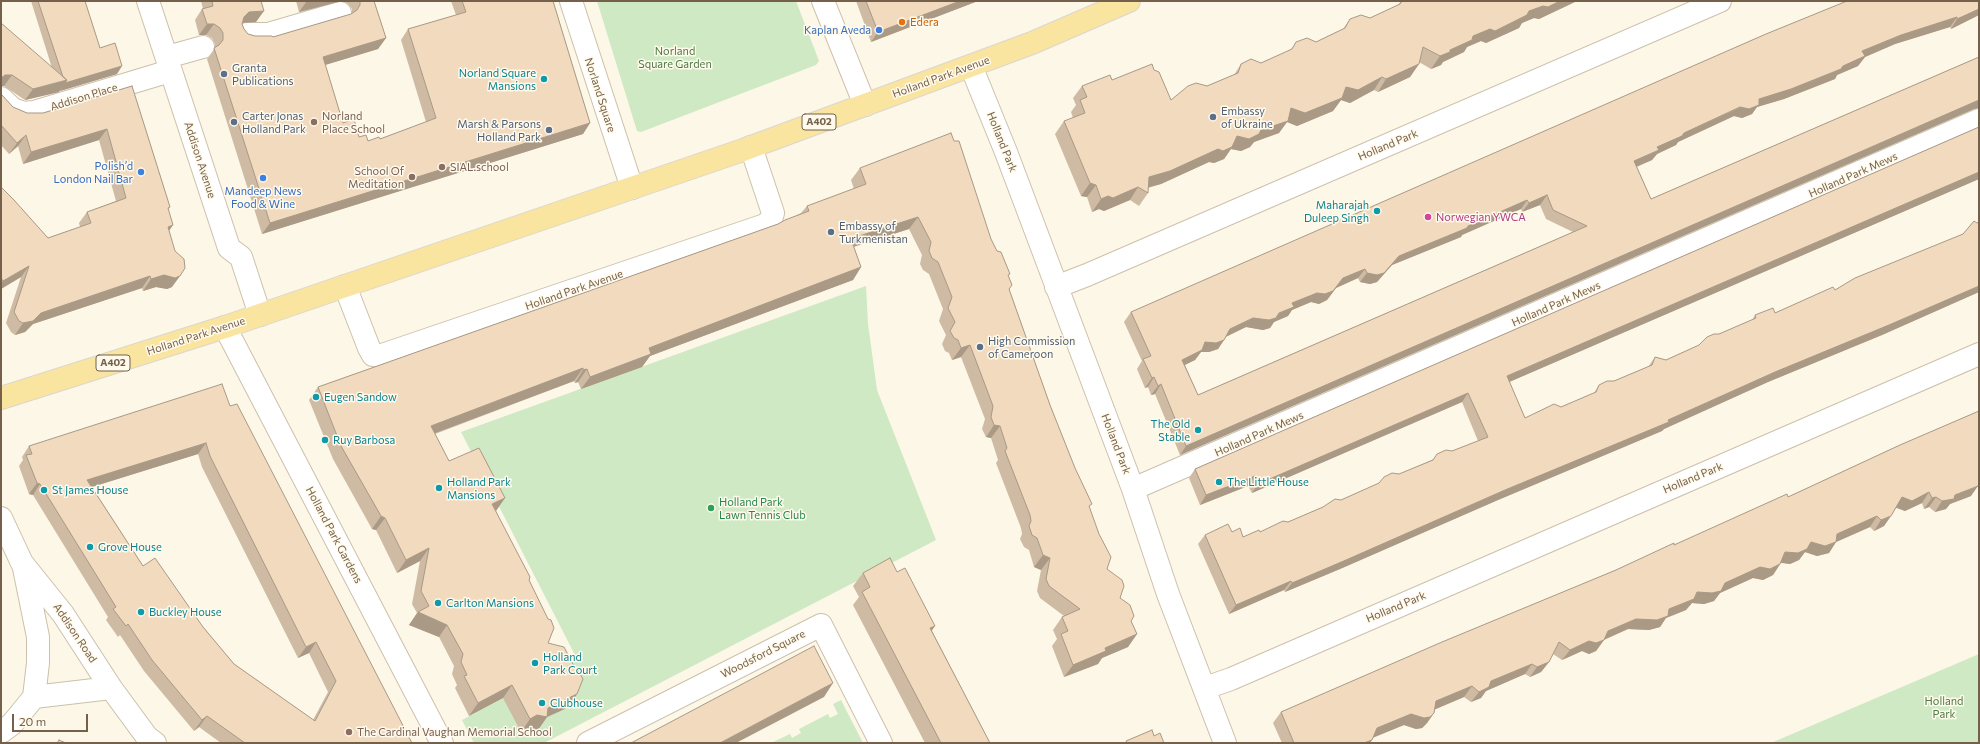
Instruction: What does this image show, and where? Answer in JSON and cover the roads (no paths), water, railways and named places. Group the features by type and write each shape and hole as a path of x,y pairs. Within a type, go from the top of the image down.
{"main road":[{"name":"Holland Park Avenue","path":"1,398 225,327 751,147 1032,43 1129,1"}],"street":[{"name":"Addison Avenue","path":"148,1 229,248 241,257 260,315"},
{"name":"Norland Square","path":"571,1 632,188"},
{"path":"824,1 865,105"},
{"name":"Holland Park","path":"1056,287 1087,275 1720,1"},
{"path":"247,34 268,34 340,13"},
{"name":"Addison Place","path":"1,98 13,109 23,113 34,112 169,64 203,47"},
{"name":"Holland Park","path":"971,66 1025,202 1133,489 1168,594 1205,688 1238,676 1979,354"},
{"name":"Holland Park Mews","path":"1133,489 1979,120"},
{"name":"Holland Park Avenue","path":"345,286 369,348 373,354 379,356 765,225 771,220 773,213 751,147"},
{"name":"Holland Park Gardens","path":"225,327 442,743"},
{"name":"Addison Road","path":"1,518 22,563 63,614 112,688 147,737 155,743"},
{"path":"1,732 12,724 34,697 38,663 38,637 22,563"},
{"name":"Woodsford Square","path":"588,743 821,625 881,743"},
{"path":"34,697 112,688"},
{"path":"1205,688 1224,743"}],"place":[{"name":"Edera","path":"902,22"},
{"name":"Kaplan Aveda","path":"879,30"},
{"name":"Granta Publications","path":"224,74"},
{"name":"Norland Square Mansions","path":"544,79"},
{"name":"Embassy of Ukraine","path":"1213,117"},
{"name":"Carter Jonas Holland Park","path":"234,122"},
{"name":"Norland Place School","path":"314,122"},
{"name":"Marsh & Parsons Holland Park","path":"549,130"},
{"name":"SIAL.school","path":"442,167"},
{"name":"Polish’d London Nail Bar","path":"141,172"},
{"name":"School Of Meditation","path":"412,177"},
{"name":"Mandeep News Food & Wine","path":"263,178"},
{"name":"Maharajah Duleep Singh","path":"1377,211"},
{"name":"Norwegian YWCA","path":"1428,217"},
{"name":"Embassy of Turkmenistan","path":"831,232"},
{"name":"High Commission of Cameroon","path":"980,347"},
{"name":"Eugen Sandow","path":"316,397"},
{"name":"The Old Stable","path":"1198,430"},
{"name":"Ruy Barbosa","path":"325,440"},
{"name":"The Little House","path":"1219,482"},
{"name":"Holland Park Mansions","path":"439,488"},
{"name":"St James House","path":"44,490"},
{"name":"Holland Park Lawn Tennis Club","path":"711,508"},
{"name":"Grove House","path":"90,547"},
{"name":"Carlton Mansions","path":"438,603"},
{"name":"Buckley House","path":"141,612"},
{"name":"Holland Park Court","path":"535,663"},
{"name":"Clubhouse","path":"542,703"},
{"name":"The Cardinal Vaughan Memorial School","path":"349,732"}],"park label":[{"name":"Norland Square Garden","path":"675,57"}]}
